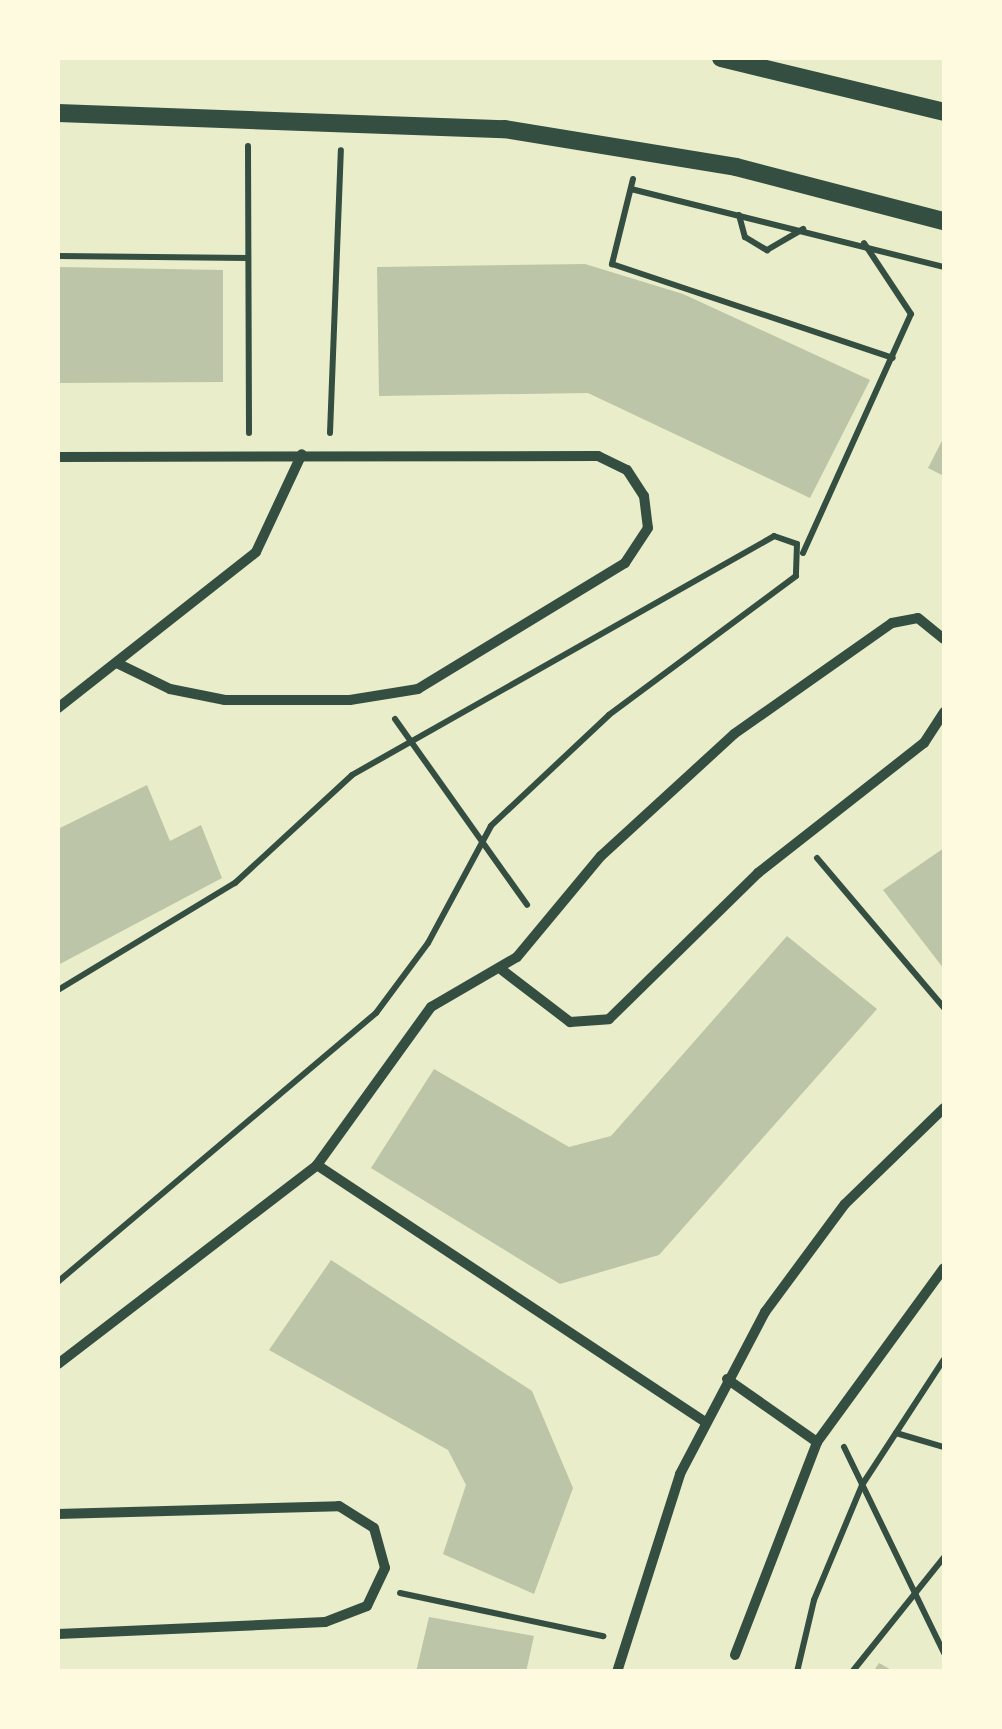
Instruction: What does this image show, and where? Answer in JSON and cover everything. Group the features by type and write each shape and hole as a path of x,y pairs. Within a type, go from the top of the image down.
{"street":[{"path":"721,58 944,112"},
{"path":"58,113 342,118 641,149 944,220"},
{"path":"58,708 119,664 256,552 302,454"},
{"path":"58,457 598,456 627,470 648,512 643,542 625,563 457,673 380,698 198,696 119,664"},
{"path":"58,1364 317,1165 432,1007 502,970 540,924 665,793 807,681 904,618 930,622 944,640"},
{"path":"502,970 570,1022 608,1019 800,838 910,756 944,712"},
{"path":"618,1672 624,1641 704,1420 726,1379 803,1256 944,1108"},
{"path":"317,1165 704,1420"},
{"path":"735,1655 817,1442 830,1419 944,1268"},
{"path":"726,1379 817,1442"},
{"path":"58,1514 339,1506 358,1514 384,1547 380,1588 367,1606 325,1622 58,1634"}],"path":[{"path":"248,115 249,454"},
{"path":"329,454 342,118"},
{"path":"641,149 612,264 893,358"},
{"path":"631,189 864,243 944,267"},
{"path":"738,214 745,237 767,250 803,229"},
{"path":"58,1282 376,1014 428,943 480,838 609,715 796,576 802,554 911,314 864,243"},
{"path":"58,256 248,258"},
{"path":"58,990 235,884 330,792 412,743 774,536 802,554"},
{"path":"380,698 540,924"},
{"path":"800,838 944,1008"},
{"path":"797,1672 814,1600 862,1485 944,1359"},
{"path":"830,1419 913,1597 944,1653"},
{"path":"896,1433 944,1447"},
{"path":"852,1672 944,1558"},
{"path":"380,1588 624,1641"}],"building":[{"path":"585,264 683,294 870,380 810,498 588,393 379,396 377,267"},
{"path":"58,267 223,270 223,382 58,383"},
{"path":"944,437 944,476 928,468"},
{"path":"147,785 170,841 201,825 222,878 58,965 58,829"},
{"path":"944,848 944,969 883,890"},
{"path":"787,936 877,1009 659,1255 560,1284 371,1168 434,1069 569,1147 611,1136"},
{"path":"331,1260 532,1391 573,1488 534,1594 443,1554 466,1485 448,1450 269,1350"},
{"path":"429,1617 534,1636 526,1672 416,1672"},
{"path":"879,1663 895,1672 873,1672"}]}
